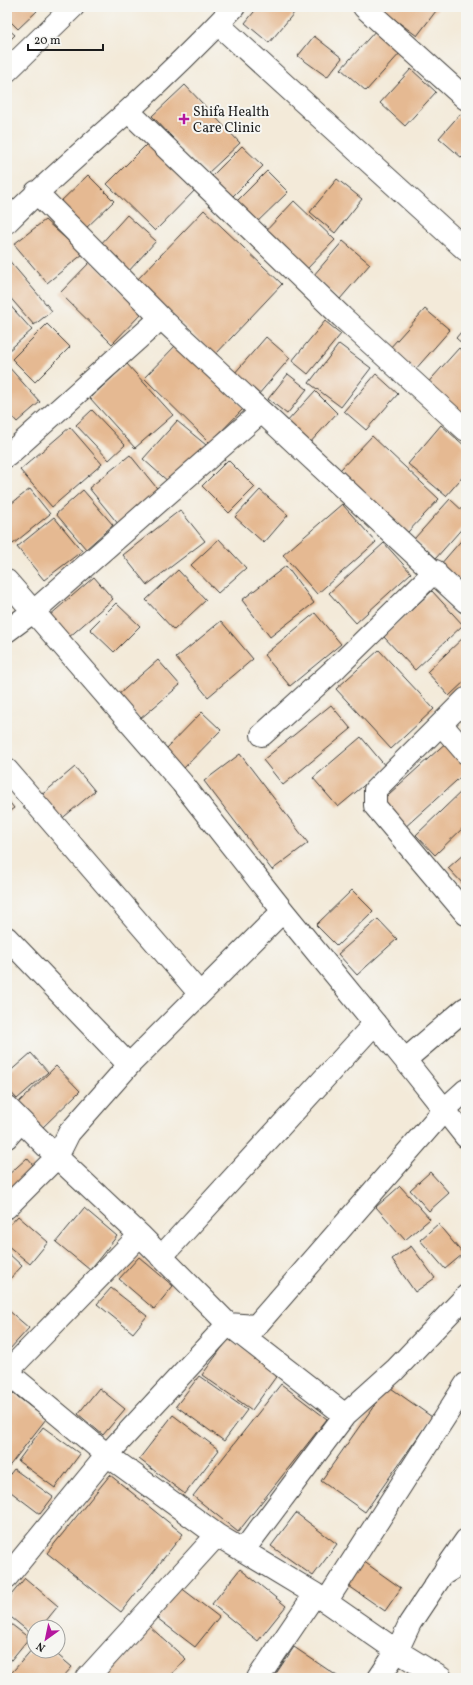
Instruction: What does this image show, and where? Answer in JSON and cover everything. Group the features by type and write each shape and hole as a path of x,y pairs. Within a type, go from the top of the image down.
{"street":[{"path":"7,72 73,7"},
{"path":"7,222 36,192 128,111 234,7"},
{"path":"364,7 466,99"},
{"path":"218,24 466,250"},
{"path":"128,111 342,317 466,430"},
{"path":"36,192 162,318 261,412 435,571 466,602"},
{"path":"7,456 162,318"},
{"path":"7,630 34,611 261,412"},
{"path":"262,735 337,667 435,571"},
{"path":"7,581 182,783 283,911 466,1137"},
{"path":"466,699 375,790 375,806 466,914"},
{"path":"441,724 466,753"},
{"path":"7,770 200,994"},
{"path":"7,1207 58,1157 69,1133 129,1065 283,911"},
{"path":"7,938 129,1065"},
{"path":"405,1060 466,1008"},
{"path":"161,1257 375,1023"},
{"path":"228,1324 256,1326 445,1110 466,1090"},
{"path":"7,1137 14,1114 140,1235 228,1324 345,1415"},
{"path":"140,1235 7,1372 107,1456 217,1535 320,1598 397,1651 441,1678"},
{"path":"243,1551 345,1415 395,1370 466,1296"},
{"path":"7,1577 107,1456 228,1324"},
{"path":"258,1678 320,1598 466,1384"},
{"path":"87,1678 217,1535"},
{"path":"379,1678 397,1651 410,1623 466,1540"},
{"path":"442,1574 466,1560"}],"building":[{"path":"7,7 34,7 37,11 18,29 7,18"},
{"path":"258,7 299,7 269,43 245,23"},
{"path":"378,7 439,7 417,36"},
{"path":"7,28 15,35 7,43"},
{"path":"377,29 401,52 366,91 341,69"},
{"path":"314,36 342,58 327,77 298,56"},
{"path":"411,69 436,92 405,126 380,103"},
{"path":"185,85 240,143 207,174 152,116"},
{"path":"461,113 466,117 466,154 462,158 439,138"},
{"path":"152,139 200,185 155,231 107,184"},
{"path":"242,146 263,166 228,201 208,180"},
{"path":"267,171 288,192 253,226 232,206"},
{"path":"88,175 114,201 82,232 57,205"},
{"path":"337,179 362,199 335,233 310,212"},
{"path":"294,201 335,240 304,272 263,234"},
{"path":"204,210 282,284 215,355 136,281"},
{"path":"127,215 156,241 128,272 99,246"},
{"path":"45,220 83,254 47,283 14,244"},
{"path":"343,241 370,264 340,299 313,276"},
{"path":"7,258 52,311 34,325 7,294"},
{"path":"91,261 143,312 112,344 60,293"},
{"path":"7,302 32,330 7,352"},
{"path":"425,309 450,330 414,371 389,349"},
{"path":"325,321 341,334 308,374 292,361"},
{"path":"47,324 70,347 35,382 12,359"},
{"path":"466,326 466,347 456,338"},
{"path":"266,337 290,358 258,395 234,374"},
{"path":"178,343 244,408 210,443 144,378"},
{"path":"339,344 371,368 341,407 309,383"},
{"path":"459,348 466,354 466,423 424,387"},
{"path":"127,364 173,415 135,448 90,398"},
{"path":"7,365 40,402 17,422 7,411"},
{"path":"288,374 307,389 287,414 268,399"},
{"path":"376,374 398,394 366,430 344,411"},
{"path":"315,391 337,413 308,445 285,424"},
{"path":"92,410 125,445 109,460 76,425"},
{"path":"177,421 206,445 171,484 143,459"},
{"path":"441,425 466,447 466,473 446,496 408,464"},
{"path":"70,427 102,464 52,507 20,470"},
{"path":"372,436 439,499 407,533 340,470"},
{"path":"130,455 160,492 119,525 89,488"},
{"path":"228,460 255,487 229,513 202,486"},
{"path":"30,489 50,514 13,544 7,537 7,507"},
{"path":"83,490 113,525 86,549 56,514"},
{"path":"260,490 288,515 264,543 235,517"},
{"path":"450,499 466,514 466,524 436,558 414,539"},
{"path":"342,504 376,542 317,594 283,555"},
{"path":"180,510 205,541 147,585 123,555"},
{"path":"54,517 82,551 44,580 17,547"},
{"path":"466,535 466,571 458,580 440,565"},
{"path":"219,539 246,568 218,593 191,565"},
{"path":"384,543 411,573 356,623 329,593"},
{"path":"286,566 314,603 270,637 242,600"},
{"path":"178,570 206,600 174,630 146,600"},
{"path":"94,577 113,599 68,638 49,616"},
{"path":"466,578 466,591 460,585"},
{"path":"432,591 463,625 415,670 383,636"},
{"path":"116,603 140,626 114,652 90,629"},
{"path":"315,613 341,644 290,686 264,655"},
{"path":"221,621 253,659 208,697 176,658"},
{"path":"466,635 466,680 449,696 427,672"},
{"path":"379,650 434,709 391,749 336,689"},
{"path":"158,660 180,685 140,719 118,695"},
{"path":"331,705 351,729 283,785 263,760"},
{"path":"202,712 221,730 182,770 163,752"},
{"path":"361,737 386,767 338,807 313,778"},
{"path":"449,740 466,758 466,772 403,829 379,803"},
{"path":"240,754 308,843 272,870 204,781"},
{"path":"75,767 95,791 59,821 39,797"},
{"path":"466,787 466,825 435,855 416,835"},
{"path":"7,799 14,808 7,813"},
{"path":"466,852 466,887 448,868"},
{"path":"352,890 373,911 337,946 316,925"},
{"path":"378,919 397,939 357,975 338,954"},
{"path":"31,1053 48,1072 17,1099 7,1088 7,1074"},
{"path":"56,1066 80,1091 41,1129 17,1104"},
{"path":"27,1158 39,1172 7,1201 7,1176"},
{"path":"430,1172 449,1193 429,1211 410,1190"},
{"path":"400,1186 430,1219 405,1240 376,1207"},
{"path":"84,1208 117,1236 90,1270 56,1242"},
{"path":"18,1216 48,1242 30,1264 7,1245 7,1228"},
{"path":"438,1224 463,1254 445,1269 420,1240"},
{"path":"411,1246 435,1278 415,1292 392,1259"},
{"path":"7,1252 22,1266 7,1282"},
{"path":"139,1257 173,1286 154,1309 119,1279"},
{"path":"111,1288 147,1316 133,1333 97,1304"},
{"path":"7,1309 29,1328 9,1350 7,1348"},
{"path":"229,1338 278,1374 252,1410 202,1375"},
{"path":"199,1376 247,1410 224,1441 176,1406"},
{"path":"281,1384 327,1419 238,1532 193,1496"},
{"path":"388,1386 432,1417 365,1512 321,1481"},
{"path":"99,1388 125,1409 103,1435 78,1414"},
{"path":"13,1393 46,1419 7,1469 7,1401"},
{"path":"173,1415 219,1450 185,1494 139,1459"},
{"path":"43,1427 80,1454 55,1488 18,1461"},
{"path":"14,1469 53,1497 40,1514 7,1489 7,1478"},
{"path":"110,1475 183,1534 121,1612 47,1553"},
{"path":"296,1513 337,1544 313,1576 271,1546"},
{"path":"363,1561 401,1588 385,1611 346,1584"},
{"path":"240,1569 286,1606 258,1641 212,1604"},
{"path":"25,1578 58,1606 47,1619 26,1619 26,1629 7,1614 7,1600"},
{"path":"180,1587 219,1617 195,1647 157,1618"},
{"path":"7,1621 26,1636 26,1642 7,1665"},
{"path":"149,1626 186,1659 168,1678 101,1678"},
{"path":"294,1647 340,1678 273,1678"},
{"path":"26,1656 26,1659 62,1659 72,1667 62,1678 7,1678"}],"place":[{"name":"Shifa Health Care Clinic","path":"184,119"}]}
